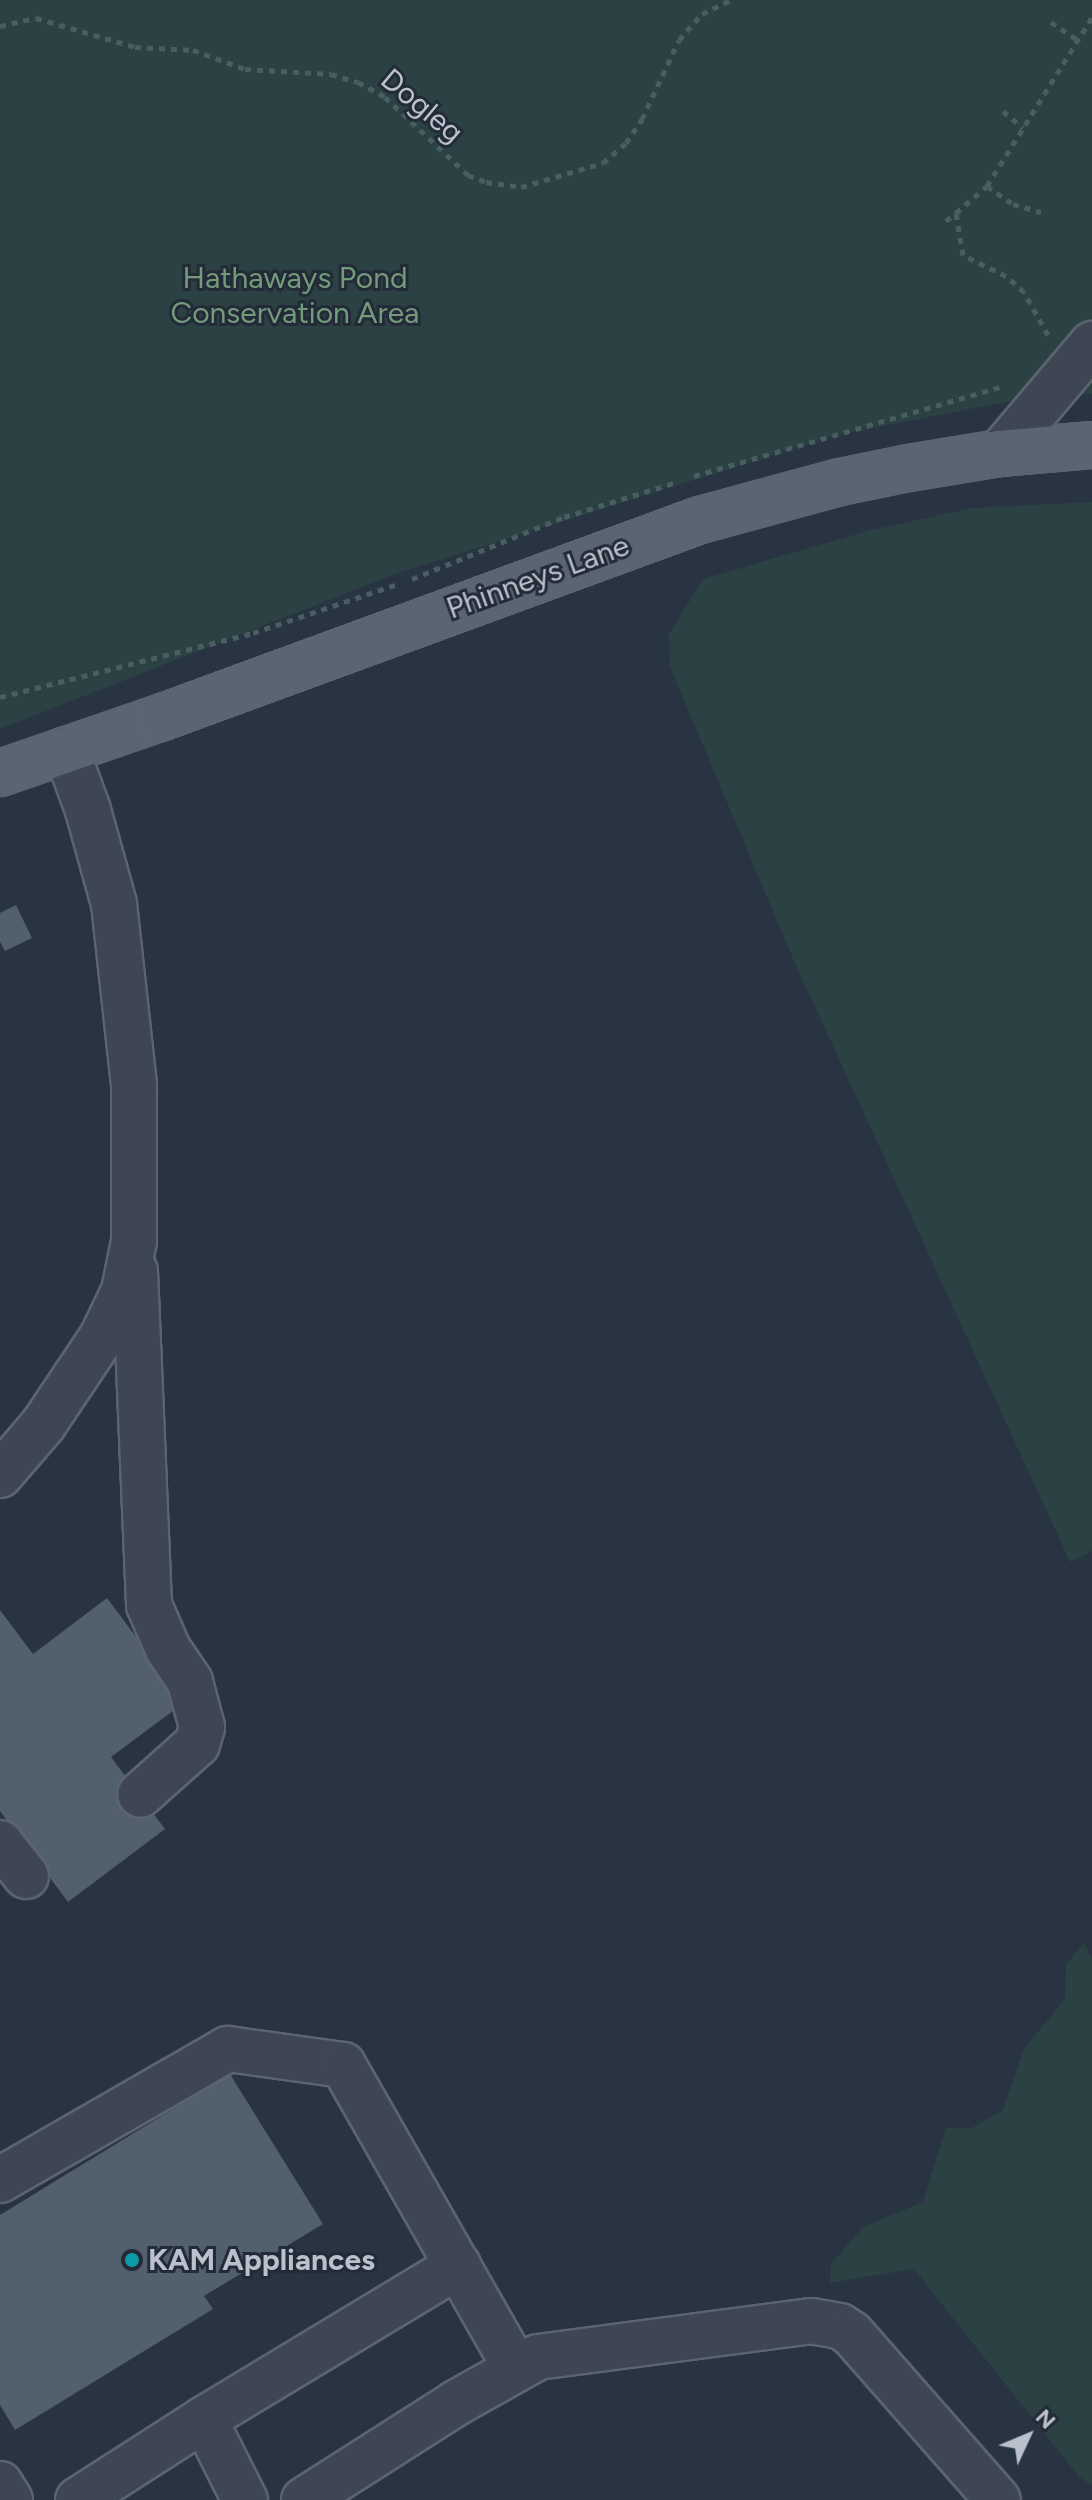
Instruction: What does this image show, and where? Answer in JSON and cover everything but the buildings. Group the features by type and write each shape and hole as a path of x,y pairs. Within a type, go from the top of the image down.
{"main road":[{"name":"Phinneys Lane","path":"0,773 700,520 840,482 1000,453 1092,445"}],"street":[{"path":"1000,453 1073,346"},
{"path":"66,750 88,810 114,904 134,1085 134,1241 149,1605 162,1637 190,1682 202,1727 197,1744 140,1795"},
{"path":"0,1475 43,1425 102,1337 124,1291 134,1241"},
{"path":"0,2180 228,2049 343,2065 516,2368"},
{"path":"78,2500 204,2419 458,2266"},
{"path":"304,2500 516,2368 546,2354 811,2321 840,2326 852,2334 998,2500"},
{"path":"204,2419 245,2500"},
{"path":"0,2484 10,2500"}],"path":[{"name":"Dogleg","path":"0,26 36,18 135,47 193,50 245,69 331,74 358,82 385,97 468,175 486,182 521,187 603,163 626,143 642,119 679,40 702,14 731,0"},
{"path":"946,221 987,186 1092,17"},
{"path":"1051,22 1078,40"},
{"path":"1003,111 1023,128"},
{"path":"987,186 1013,204 1041,212"},
{"path":"956,213 963,255 1006,276 1073,346"},
{"path":"0,697 253,633 404,582 564,517 761,455 958,401 1005,385 1012,376"}],"green space":[{"name":"Hathaways Pond Conservation Area","path":"0,0 1092,0 1092,394 1006,402 837,435 395,574 0,729"},
{"path":"1092,502 1092,1551 1070,1562 794,961 670,667 669,634 703,579 871,530 972,508"},
{"path":"1084,1943 1092,1958 1092,2485 1079,2477 914,2269 830,2283 831,2264 863,2227 923,2202 946,2128 972,2128 1003,2110 1024,2049 1065,1999 1066,1965"}],"place":[{"name":"KAM Appliances","path":"132,2260"}]}
